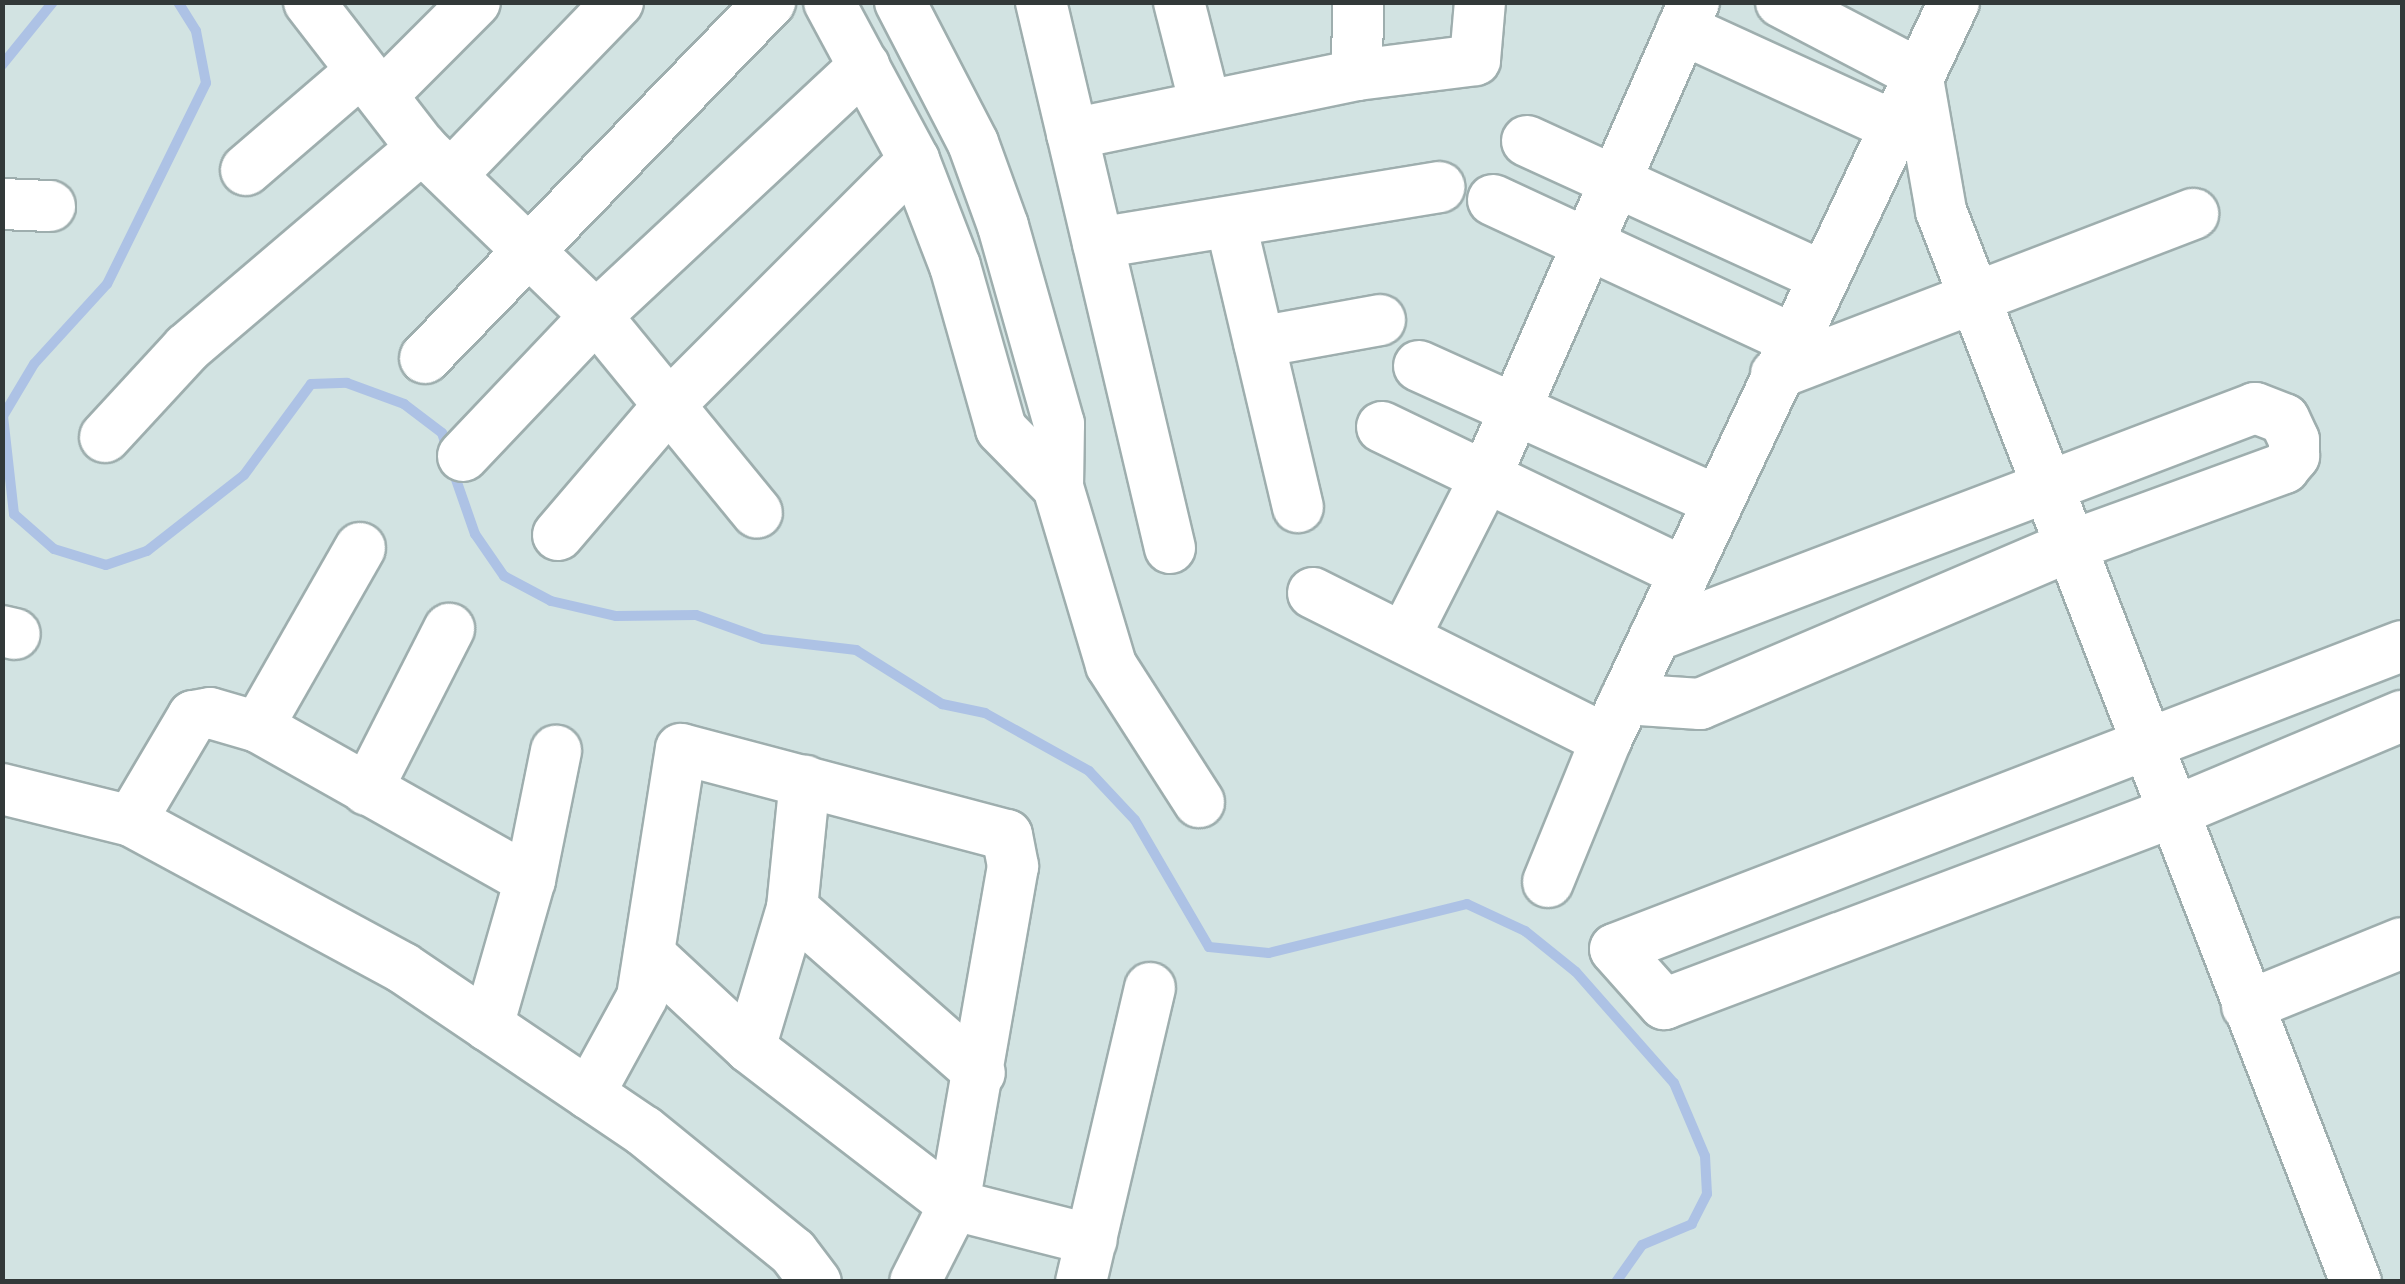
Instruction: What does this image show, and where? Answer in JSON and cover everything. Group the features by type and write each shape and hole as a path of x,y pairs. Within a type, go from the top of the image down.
{"street":[{"path":"246,170 372,83 474,2"},
{"path":"106,437 187,348 437,161 618,2"},
{"path":"425,358 526,247 770,2"},
{"path":"829,2 914,160 955,266 1001,429 1058,487"},
{"path":"900,2 973,143 1003,226 1059,424 1058,487 1111,665 1199,802"},
{"path":"1041,2 1170,548"},
{"path":"1179,2 1205,104"},
{"path":"1357,75 1358,2"},
{"path":"1072,134 1357,75 1476,60 1480,2"},
{"path":"1781,2 1917,73"},
{"path":"314,4 372,83 437,161 596,316 757,513"},
{"path":"1548,882 1654,636 1892,125 1917,73 1958,7"},
{"path":"1404,638 1485,478 1614,176 1688,16 1892,125"},
{"path":"464,456 596,316 864,66"},
{"path":"1917,73 1941,211 2152,744 2171,813 2356,1282"},
{"path":"1527,141 1614,176 1822,276"},
{"path":"558,536 668,406 914,160"},
{"path":"1098,243 1439,187"},
{"path":"1493,200 1785,356 1976,299 2193,214"},
{"path":"1231,224 1298,507"},
{"path":"1259,342 1380,320"},
{"path":"1419,366 1718,501"},
{"path":"1313,593 1404,638 1616,720 1700,704 2073,546 2284,468 2294,456 2294,440 2284,419 2254,408 1654,636"},
{"path":"1382,427 1684,572"},
{"path":"258,727 360,548"},
{"path":"367,790 449,629"},
{"path":"2402,646 1615,949 1664,1004 2171,813 2402,716"},
{"path":"131,822 193,716 210,714 258,727 530,880"},
{"path":"588,1094 642,997 681,749 1007,834 1013,866 954,1206 914,1282"},
{"path":"488,1026 530,880 556,751"},
{"path":"750,1048 792,908 805,781"},
{"path":"2,788 131,822 403,968 588,1094 793,1252 816,1282"},
{"path":"792,908 980,1073"},
{"path":"2247,1006 2402,943"},
{"path":"649,954 750,1048 954,1206 1087,1260 1150,988"}],"waterway":[{"path":"2,65 53,2"},
{"path":"178,2 196,31 206,83 107,284 34,364 3,416 14,514 54,549 106,565 147,551 244,475 311,384 347,383 404,404 442,433 448,452"},
{"path":"452,468 475,534 504,576 551,601 616,616 696,615 763,639 856,650 942,704 985,713 1089,771 1135,820 1209,947 1269,953 1467,904 1525,931 1576,972 1674,1083 1705,1156 1707,1194 1692,1224 1642,1245 1616,1282"}]}
